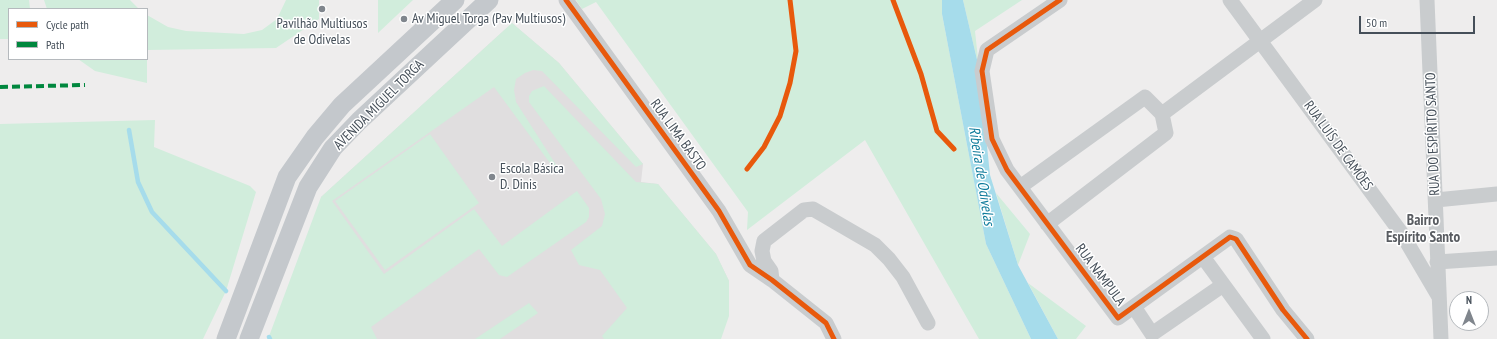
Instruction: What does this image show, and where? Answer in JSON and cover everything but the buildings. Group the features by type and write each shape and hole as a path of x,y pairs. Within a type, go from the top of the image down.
{"main road":[{"name":"AVENIDA MIGUEL TORGA","path":"226,339 287,177 315,137 342,104 454,0"},
{"name":"AVENIDA MIGUEL TORGA","path":"249,339 308,187 333,148 359,121 489,0"}],"street":[{"name":"RUA LIMA BASTO","path":"566,0 719,211 750,265 772,280 826,323 834,339"},
{"name":"RUA NAMPULA","path":"1060,0 987,50 982,71 992,139 1007,170 1118,318 1134,308 1230,237 1236,239 1283,310 1307,339"},
{"name":"RUA LUÍS DE CAMÕES","path":"1230,0 1402,234 1439,297"},
{"path":"1162,114 1315,0"},
{"name":"RUA DO ESPÍRITO SANTO","path":"1427,0 1441,339"},
{"path":"1020,187 1146,97 1162,114 1166,132 1047,224"},
{"path":"1436,200 1497,194"},
{"path":"772,280 771,271 764,261 762,251 764,241 804,210 813,210 875,245 890,259 903,277 928,323"},
{"path":"1203,257 1263,339"},
{"path":"1437,262 1497,258"},
{"name":"RUA NAMPULA","path":"1134,308 1152,334 1223,285"}],"shaded area":[{"name":"Escola Básica D. Dinis","path":"512,23 559,63 643,164 641,182 658,184 716,254 729,281 714,339 348,339 321,197"}],"green space":[{"path":"0,0 29,0 30,8 8,8 8,39 0,39"},
{"path":"44,0 130,0 138,8 47,8"},
{"path":"286,0 319,0 319,19 276,48 148,50 148,16 168,27 186,31 244,34 262,30 277,19"},
{"path":"378,0 413,0 378,33"},
{"path":"576,0 942,0 942,14 986,244 1031,339 979,339 865,140 747,230 748,212 596,2 582,9"},
{"path":"963,0 1022,0 975,31 979,68"},
{"path":"512,23 559,63 643,164 636,167 542,71 533,70 516,79 514,90 516,102 560,171 558,174 494,87 332,201 384,274 474,209 502,246 577,191 589,208 589,217 586,222 507,277 499,275 479,249 371,327 377,339 268,339 321,197"},
{"path":"79,60 147,60 147,83 95,71"},
{"path":"544,86 636,182 658,184 716,254 729,281 729,316 721,339 604,339 602,336 627,308 600,270 579,265 571,250 602,226 605,214 601,199 529,102 529,96 532,91"},
{"path":"155,120 154,147 250,186 256,192 226,291 203,339 0,339 0,124"},
{"path":"430,134 479,203 385,270 335,201"},
{"path":"996,193 1030,234 1018,265"},
{"path":"1028,283 1086,326 1076,339 1058,339"},
{"path":"529,303 538,313 500,339 475,339"}],"water":[{"name":"Ribeira de Odivelas","path":"942,0 963,0 979,68 990,175 1018,265 1058,339 1031,339 986,244 942,14"}],"waterway":[{"path":"129,130 138,182 152,212 226,291"}],"marked path":[{"path":"0,87 85,85"}],"cycle path":[{"path":"566,0 719,211 750,265 772,280 826,323 834,339"},
{"path":"747,169 764,147 780,116 790,83 796,51 790,0"},
{"path":"893,0 921,74 937,131 954,149"},
{"path":"1060,0 987,50 982,71 992,139 1007,170 1118,318 1230,237 1236,239 1283,310 1307,339"}],"place":[{"name":"Pavilhão Multiusos de Odivelas","path":"322,9"},
{"name":"Av Miguel Torga (Pav Multiusos)","path":"404,19"},
{"name":"Escola Básica D. Dinis","path":"492,177"}],"district":[{"name":"Bairro Espírito Santo","path":"1423,230"}]}
